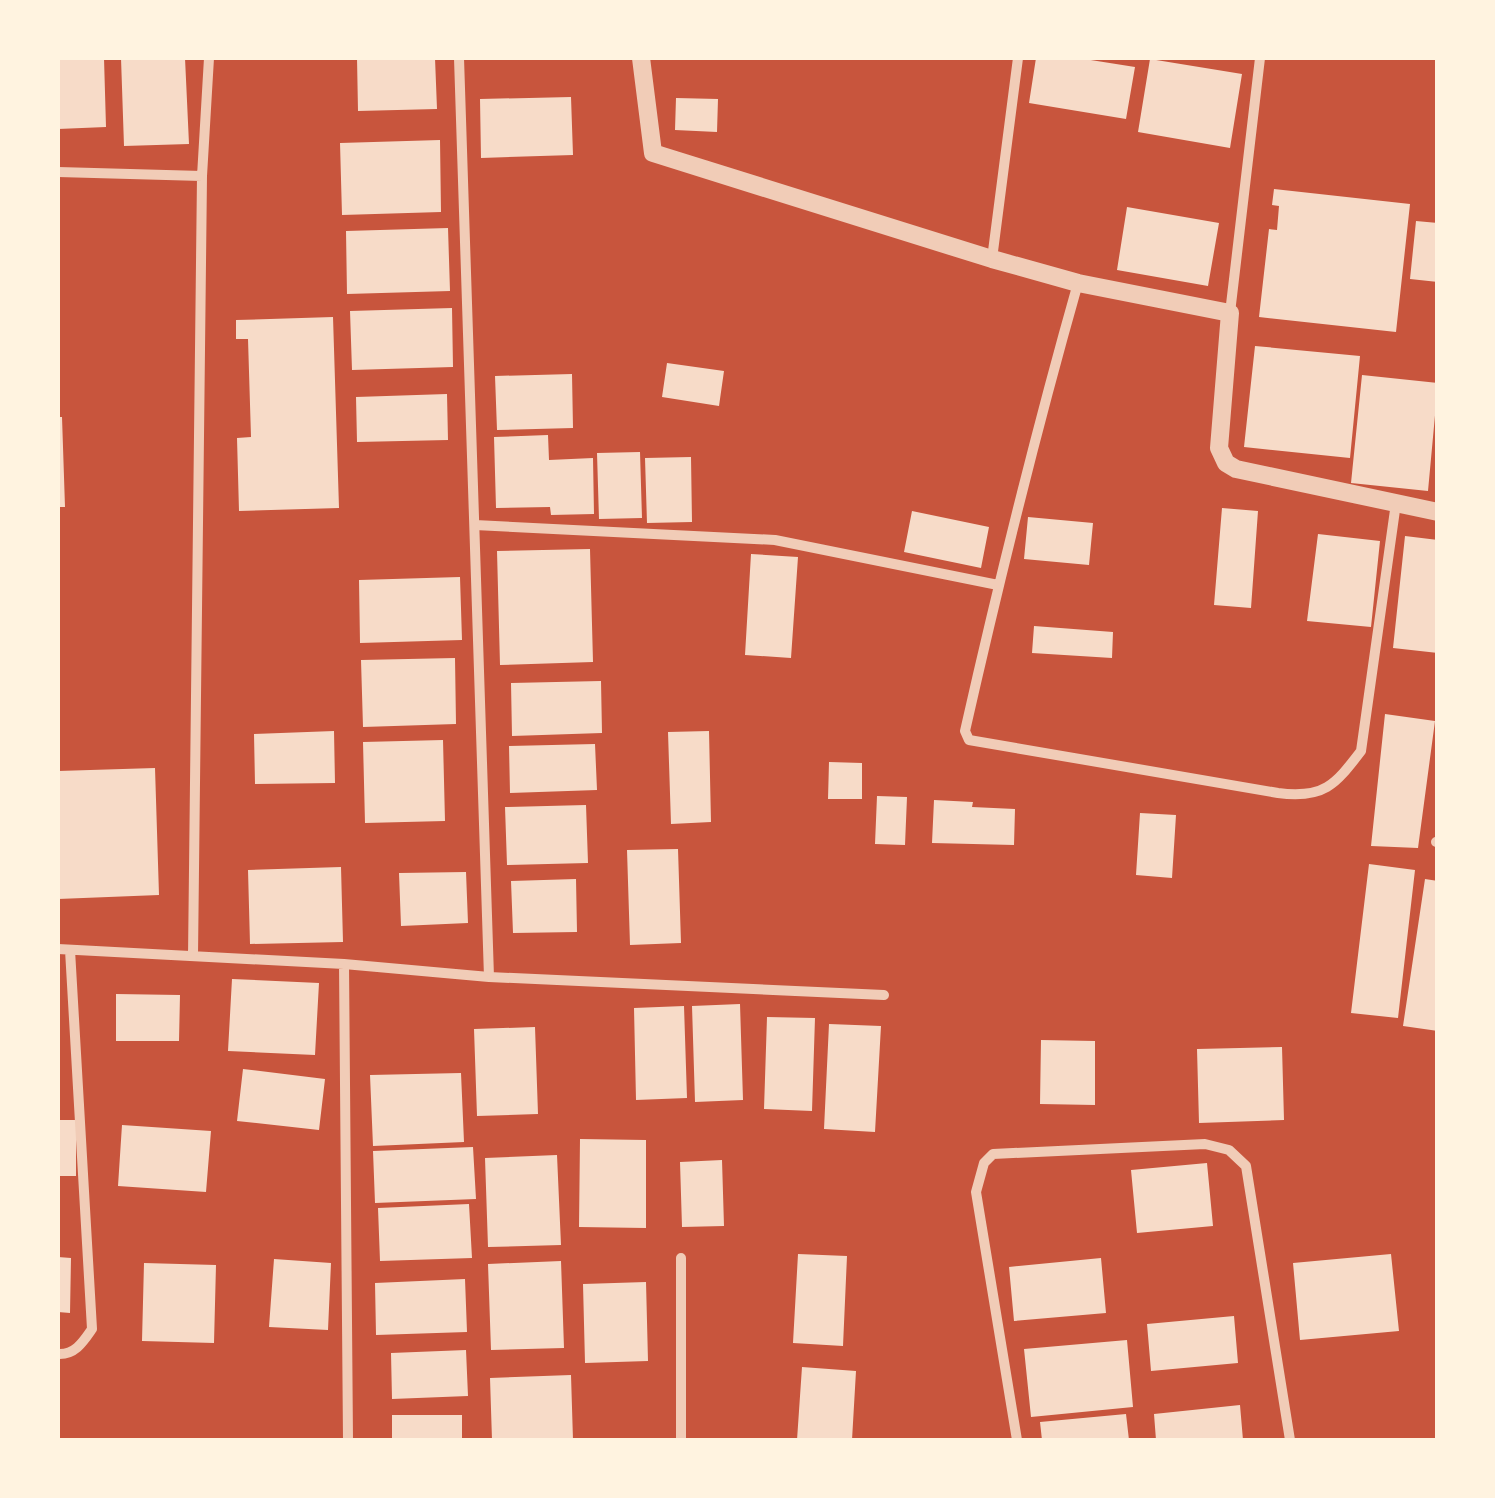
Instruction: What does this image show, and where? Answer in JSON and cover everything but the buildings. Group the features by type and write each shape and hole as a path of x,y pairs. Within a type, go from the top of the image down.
{"street":[{"path":"193,956 202,176 208,58"},
{"path":"459,58 489,977"},
{"path":"640,58 653,154 1078,283 1230,314"},
{"path":"992,259 1018,58"},
{"path":"1260,58 1218,448 1226,463 1236,469 1438,512"},
{"path":"58,172 202,176"},
{"path":"1078,283 998,585 965,731 969,740 1300,796 1326,790 1340,779 1360,751 1396,504"},
{"path":"475,525 775,540 998,585"},
{"path":"58,950 344,964 489,977 884,995"},
{"path":"58,1354 82,1345 92,1328 70,950"},
{"path":"344,964 348,1440"},
{"path":"1018,1440 976,1192 984,1162 994,1154 1205,1144 1229,1150 1246,1166 1290,1440"},
{"path":"680,1258 681,1440"}]}
